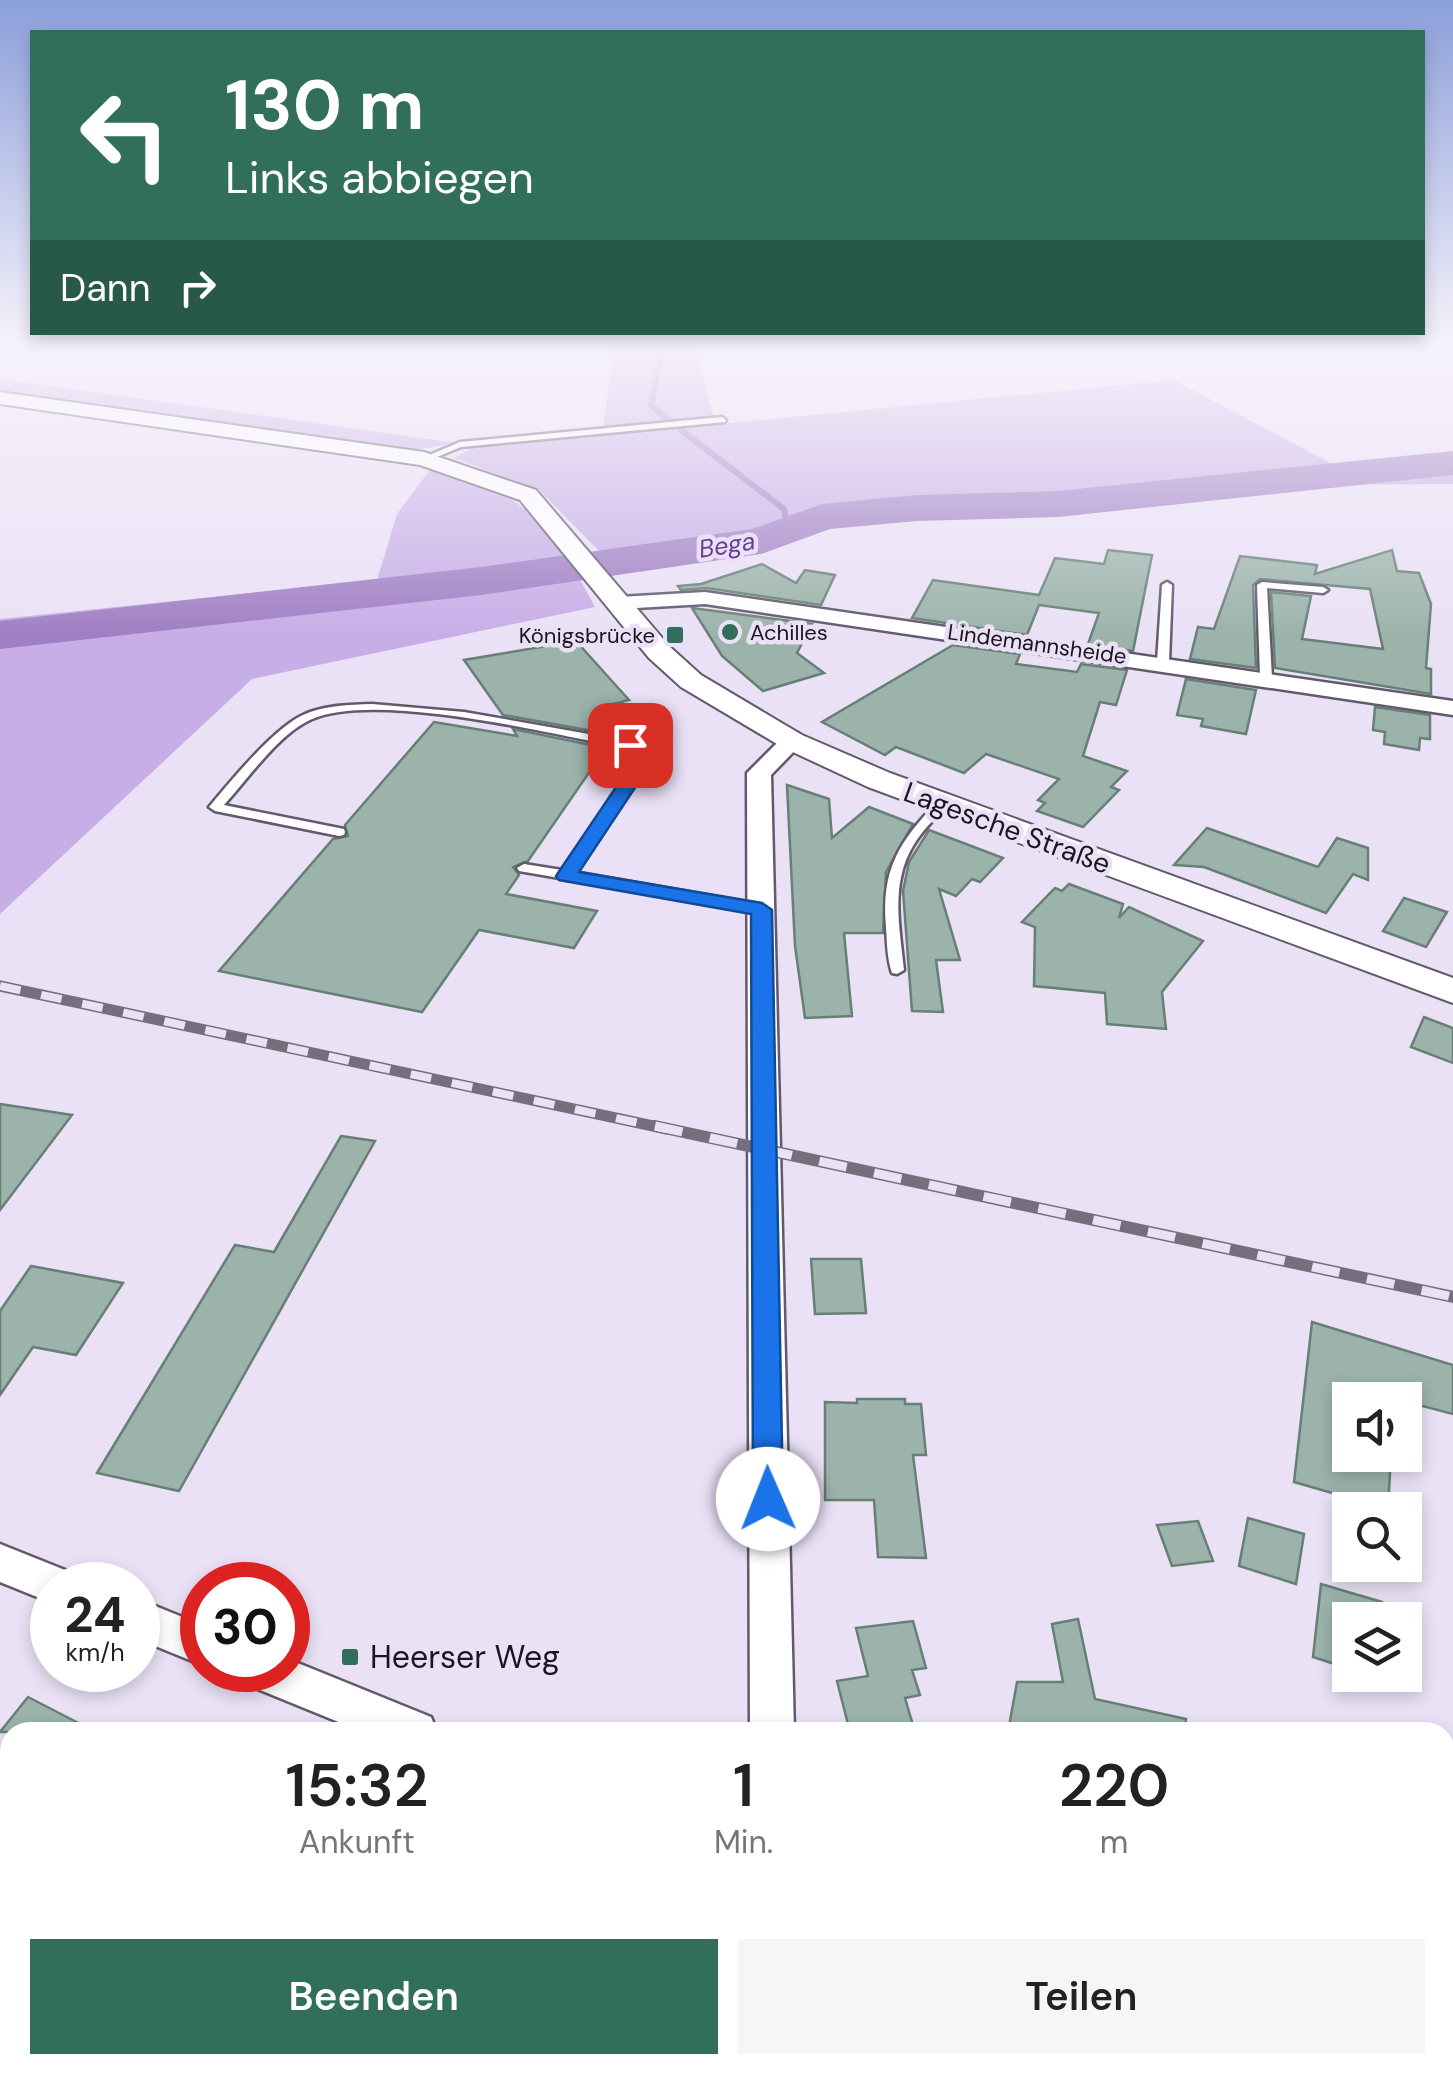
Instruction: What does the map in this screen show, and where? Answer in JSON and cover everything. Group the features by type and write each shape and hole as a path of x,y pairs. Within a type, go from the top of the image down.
{"street":[{"path":"306,443 424,460 528,495 614,596"},
{"name":"Lindemannsheide","path":"614,596 705,598 1163,662 1453,708"},
{"name":"Lagesche Straße","path":"614,596 660,652 691,681 792,741 942,804 1453,991"},
{"path":"772,1722 759,773 792,741"},
{"path":"0,1562 30,1575"},
{"path":"310,1689 391,1722"}],"lane":[{"path":"424,460 460,445 483,443"},
{"path":"1266,678 1262,584 1323,590"},
{"path":"1163,662 1167,585"},
{"path":"339,832 215,807 302,719 325,708 377,704 630,745 638,768 566,876"},
{"path":"896,970 891,878 914,831 942,804"},
{"path":"524,868 762,910"}],"shaded area":[{"path":"351,443 457,443 409,451"},
{"path":"526,443 1292,443 1340,468 1453,455 1453,484 1292,485 1334,469 1051,501 912,504 815,513 749,537 607,559 539,490 454,458 472,448"},
{"path":"429,471 490,489 532,515 564,553 595,607 252,679 0,914 0,619 377,580 397,514"}],"building":[{"path":"1108,550 1152,555 1133,651 1088,644 1099,613 1039,605 1027,635 912,618 933,580 1039,595 1055,558 1104,564"},
{"path":"1392,550 1397,571 1419,573 1431,604 1426,668 1431,669 1431,694 1275,668 1271,592 1311,596 1302,639 1383,649 1370,589 1260,579 1253,585 1256,668 1190,659 1198,627 1214,629 1240,556 1317,565 1315,574"},
{"path":"762,564 796,583 805,570 835,575 821,605 706,588 681,590 678,586 701,584"},
{"path":"692,608 812,624 797,653 824,673 763,691 722,656"},
{"path":"576,641 629,700 605,706 621,725 615,735 503,715 464,660"},
{"path":"953,645 1020,654 1016,664 1077,672 1081,664 1127,670 1116,705 1100,702 1083,756 1127,771 1111,787 1119,790 1083,827 1037,811 1045,803 1038,800 1059,779 986,754 964,773 896,747 885,755 822,722"},
{"path":"1186,679 1256,690 1246,734 1201,726 1203,719 1177,715"},
{"path":"1375,707 1430,715 1430,739 1420,738 1419,750 1384,744 1385,732 1373,730"},
{"path":"434,722 517,736 513,729 606,748 528,861 513,867 519,875 506,894 597,911 574,948 479,930 422,1012 219,971 333,839 348,836 345,825"},
{"path":"787,785 829,799 832,838 869,807 913,824 886,872 883,933 844,933 852,1016 805,1018 795,946"},
{"path":"1207,828 1318,867 1337,838 1368,848 1368,880 1353,874 1326,913 1204,867 1174,865"},
{"path":"929,830 1003,858 980,882 972,879 956,896 939,889 960,960 936,960 943,1012 912,1011 903,891 909,862"},
{"path":"1069,884 1123,904 1119,918 1129,907 1203,941 1162,992 1166,1029 1107,1024 1105,993 1034,986 1035,927 1022,922 1055,888 1062,891"},
{"path":"1404,898 1447,912 1426,947 1383,931"},
{"path":"1424,1017 1453,1028 1453,1063 1411,1047"},
{"path":"0,1104 72,1115 0,1210"},
{"path":"341,1136 375,1141 179,1491 97,1473 235,1245 274,1252"},
{"path":"811,1259 861,1259 866,1313 815,1314"},
{"path":"31,1266 123,1283 76,1355 33,1347 0,1395 0,1311"},
{"path":"1312,1322 1453,1365 1453,1414 1422,1406 1422,1382 1332,1382 1332,1472 1390,1472 1389,1492 1332,1493 1294,1482"},
{"path":"857,1399 905,1399 905,1404 921,1404 926,1455 913,1455 926,1558 878,1557 874,1500 825,1500 825,1402 857,1403"},
{"path":"1248,1518 1304,1534 1296,1584 1239,1566"},
{"path":"1198,1521 1213,1561 1172,1566 1157,1525"},
{"path":"1321,1584 1382,1602 1332,1602 1332,1663 1313,1657"},
{"path":"1078,1619 1095,1699 1186,1722 1010,1722 1017,1682 1063,1682 1052,1624"},
{"path":"913,1621 926,1668 912,1670 920,1695 905,1698 912,1722 847,1722 837,1681 868,1676 856,1628"},
{"path":"28,1697 77,1722 8,1722"}],"waterway":[{"path":"698,443 784,509 788,531"},
{"name":"Bega","path":"0,635 481,581 761,541 822,517 917,508 1058,504 1453,463"}],"railway":[{"path":"0,986 667,1129"},
{"path":"655,1126 1453,1297"}],"place":[{"name":"Achilles","path":"730,632"},
{"name":"Königsbrücke","path":"675,635"},
{"name":"Heerser Weg","path":"350,1657"}],"route":[{"path":"630,745 638,768 566,876 762,910 768,1499"}]}
